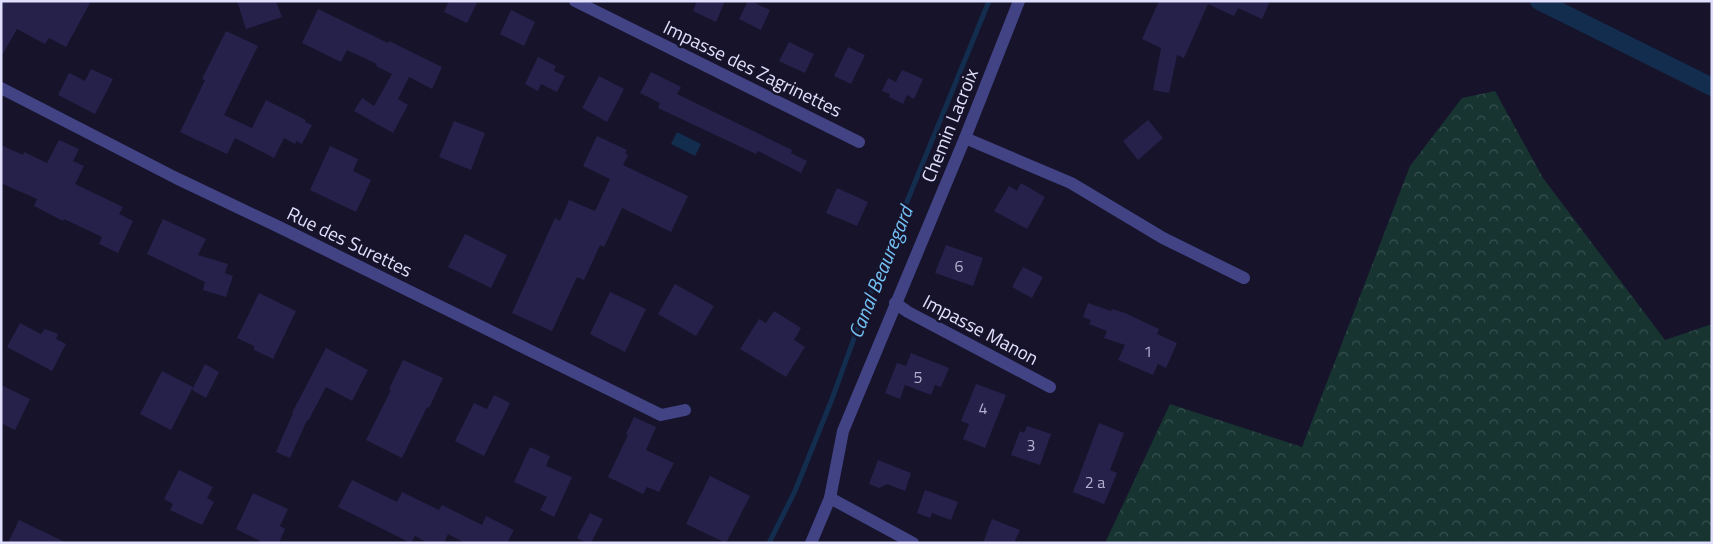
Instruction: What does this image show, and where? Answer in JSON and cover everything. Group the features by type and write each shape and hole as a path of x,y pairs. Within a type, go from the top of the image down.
{"street":[{"name":"Impasse des Zagrinettes","path":"576,1 859,142"},
{"name":"Chemin Lacroix","path":"811,543 830,498 843,431 965,138 1019,1"},
{"name":"Rue des Surettes","path":"1,88 176,178 662,415 685,410"},
{"path":"965,138 1071,183 1162,238 1244,278"},
{"name":"Impasse Manon","path":"895,303 908,312 1050,387"},
{"path":"830,498 912,543"}],"green space":[{"path":"1495,91 1543,178 1665,340 1712,324 1712,543 1105,543 1170,404 1302,447 1410,166 1462,98"}],"water":[{"path":"677,132 701,144 695,156 671,144"}],"building":[{"path":"1,1 91,1 66,47 49,38 45,44 17,29 1,57"},
{"path":"237,1 276,1 282,17 246,29"},
{"path":"449,1 478,1 467,23 444,12"},
{"path":"697,1 725,1 716,22 693,11"},
{"path":"748,1 770,10 761,30 739,19"},
{"path":"1159,1 1270,1 1262,19 1238,8 1234,16 1208,4 1184,58 1177,55 1169,93 1153,90 1161,48 1142,39"},
{"path":"318,9 442,67 432,89 409,77 398,99 408,105 393,133 354,111 362,98 374,106 392,74 376,66 377,64 347,50 341,62 302,43"},
{"path":"511,10 535,22 524,46 500,34"},
{"path":"226,31 258,46 224,115 252,128 266,100 306,120 305,122 312,125 302,144 296,141 295,144 284,138 274,158 235,138 227,154 180,132 205,80 202,79"},
{"path":"789,42 814,54 805,73 779,61"},
{"path":"848,47 865,55 851,84 834,76"},
{"path":"538,57 556,66 554,71 565,76 557,92 541,84 538,91 525,84"},
{"path":"91,69 113,79 95,114 58,95 69,73 85,81"},
{"path":"902,70 923,79 914,99 907,95 903,104 889,97 890,94 882,91 888,78 896,82"},
{"path":"651,72 681,87 677,94 792,150 791,153 807,161 801,173 758,151 756,154 658,108 660,103 640,93"},
{"path":"599,76 624,89 607,122 582,108"},
{"path":"1148,120 1163,138 1138,160 1123,141"},
{"path":"454,121 485,133 471,170 439,157"},
{"path":"597,136 627,150 625,153 628,155 623,165 688,196 671,232 622,208 604,247 600,245 584,280 577,277 552,331 512,313 555,218 560,221 569,200 595,211 610,179 583,166"},
{"path":"59,140 79,149 73,161 84,166 75,184 123,207 119,214 133,221 118,253 99,244 102,237 64,219 63,221 34,206 37,199 1,183 1,145 23,155 24,152 47,163"},
{"path":"330,146 358,159 353,171 371,180 356,212 310,190"},
{"path":"1021,183 1045,197 1027,229 994,211 1009,186 1017,191"},
{"path":"837,188 868,202 857,226 826,213"},
{"path":"163,219 206,239 198,255 228,264 225,273 233,276 226,297 203,290 205,282 147,254"},
{"path":"465,234 507,255 491,288 448,267"},
{"path":"946,245 983,258 973,286 935,273"},
{"path":"1023,267 1043,277 1032,298 1012,287"},
{"path":"675,284 714,306 696,336 658,314"},
{"path":"610,292 646,309 625,352 590,334"},
{"path":"259,293 296,311 273,359 254,350 254,346 237,338"},
{"path":"1088,303 1111,311 1112,309 1125,313 1159,329 1157,334 1177,343 1166,368 1158,364 1153,375 1118,360 1125,345 1104,338 1107,331 1089,324 1091,320 1083,317"},
{"path":"774,311 801,328 794,340 805,347 786,377 740,349 759,319 766,323"},
{"path":"20,323 41,334 45,329 58,334 56,339 66,344 52,371 7,347"},
{"path":"326,348 368,370 352,401 326,387 307,420 290,458 276,452 292,413"},
{"path":"911,353 949,368 941,387 935,385 931,395 905,385 900,399 885,393 897,363 906,366"},
{"path":"403,360 443,378 402,458 366,440 391,390 389,389"},
{"path":"205,364 219,372 206,398 192,390"},
{"path":"162,371 193,387 171,430 140,414"},
{"path":"976,384 1006,395 985,448 963,439 969,424 961,421"},
{"path":"1,385 30,399 15,430 1,423"},
{"path":"494,395 510,403 484,456 455,441 474,403 487,409"},
{"path":"634,417 656,427 646,450 674,463 659,492 647,487 643,494 608,477 628,435 626,434"},
{"path":"1099,423 1124,433 1110,470 1117,473 1104,504 1073,492"},
{"path":"1027,426 1051,434 1040,465 1011,455 1020,431 1024,433"},
{"path":"530,447 550,456 546,466 572,477 554,517 540,510 547,497 514,482"},
{"path":"878,460 911,473 905,491 887,484 879,488 869,484"},
{"path":"179,470 213,487 207,498 214,502 202,525 170,510 173,504 164,499"},
{"path":"710,476 750,496 726,543 686,524"},
{"path":"352,480 397,502 402,492 439,510 442,505 482,525 486,516 514,530 507,543 465,543 448,534 444,543 428,543 415,536 411,543 338,507"},
{"path":"925,490 958,502 951,520 932,513 930,518 917,513"},
{"path":"253,493 288,509 280,526 285,529 279,543 264,543 236,529"},
{"path":"590,513 603,519 591,543 587,543 577,538"},
{"path":"992,519 1020,530 1014,543 983,543"},
{"path":"19,520 67,543 8,543"}],"waterway":[{"name":"Canal Beauregard","path":"769,543 795,491 832,399 877,275 989,1"},
{"path":"1539,1 1712,87"}]}
